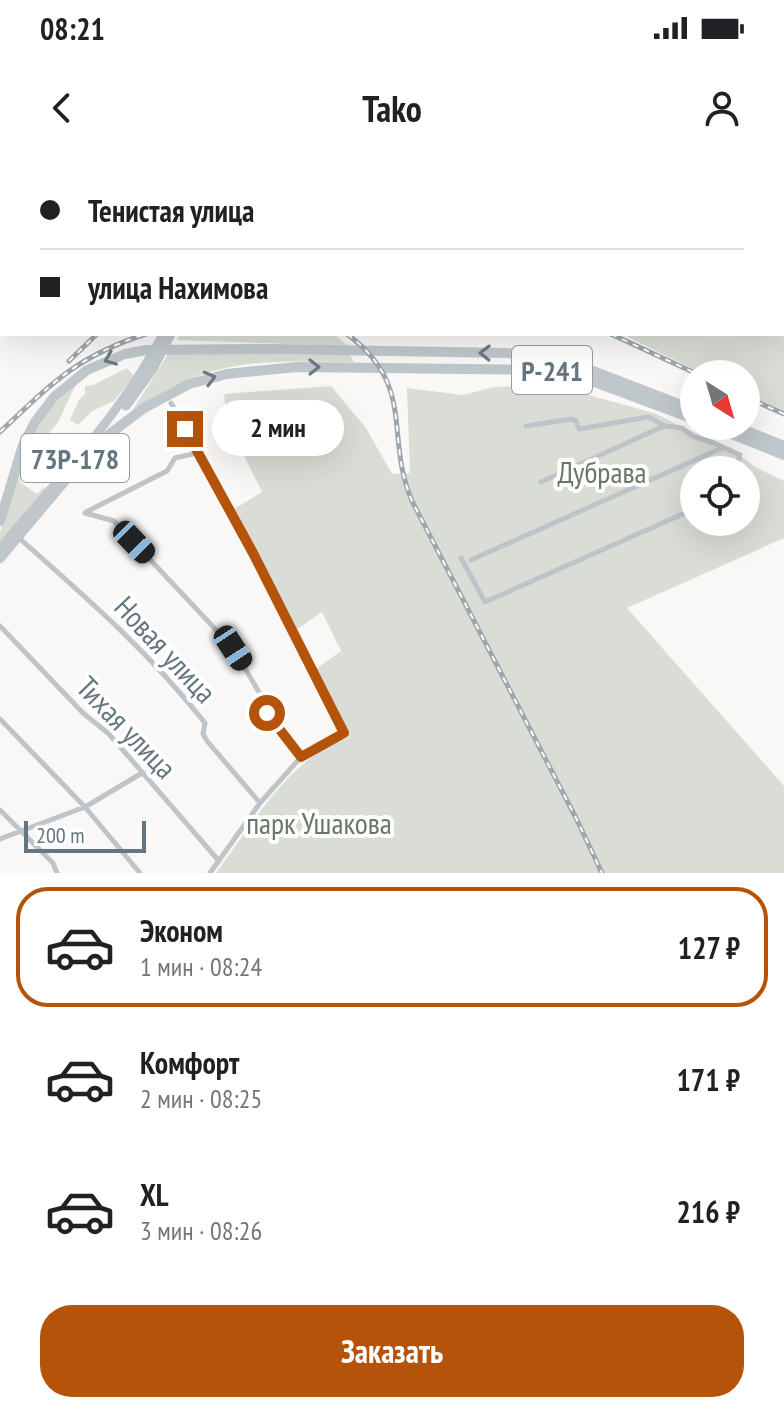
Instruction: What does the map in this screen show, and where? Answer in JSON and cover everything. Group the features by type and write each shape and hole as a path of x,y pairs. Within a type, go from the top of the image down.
{"highway":[{"name":"Р-241","path":"0,521 23,445 35,422 63,388 105,361 146,350 507,353 551,359 593,371 680,405"},
{"name":"Р-241","path":"0,558 95,445 144,408 173,391 206,379 257,370 402,366 525,368 573,374 680,414"},
{"path":"760,436 784,446"},
{"path":"747,440 784,455"}],"main road":[{"name":"73Р-178","path":"0,548 150,367 162,336"},
{"name":"73Р-178","path":"95,445 170,336"}],"street":[{"path":"171,403 253,553 344,733 301,757 260,803 210,873"},
{"path":"526,426 572,419 579,429 642,416 665,426 682,428 692,436 740,456"},
{"path":"541,482 665,426"},
{"path":"471,560 722,448"},
{"path":"198,453 175,458 167,471 85,513 114,521 233,648 263,699 267,713 301,757"},
{"path":"461,558 485,602 680,515"},
{"name":"Новая улица","path":"19,537 76,586 159,667 205,723 203,734 207,741 260,803"},
{"name":"Тихая улица","path":"0,626 83,713 109,734 219,861"},
{"path":"0,719 85,807 140,873"},
{"path":"0,839 85,807 142,773"},
{"path":"0,810 53,863 57,873"}],"green space":[{"path":"179,336 336,336 348,346 177,340"},
{"path":"626,336 784,336 784,414 760,403 760,360 680,360 680,363"},
{"path":"169,353 350,355 354,362 282,362 227,368 180,384 132,411"},
{"path":"127,368 134,376 114,401 92,411 78,425 70,420 85,394 85,386"},
{"path":"75,386 58,422 43,441 40,439 35,445 37,448 29,455 24,454 45,417"},
{"path":"331,386 366,428 392,474 410,473 407,388 463,395 494,387 532,386 547,393 563,388 654,413 680,426 680,440 709,440 741,456 680,456 680,536 760,536 760,469 784,481 784,538 627,608 784,786 784,873 216,873 258,814 290,777 307,760 349,737 316,669 341,651 322,612 296,630 234,509 262,492 227,421 224,394"},
{"path":"21,465 20,482 37,494 44,487 45,490 0,542 0,532"}],"railway":[{"path":"69,361 95,336"},
{"path":"0,432 66,373 101,352 141,336"},
{"path":"349,336 369,353 383,373 391,393 404,477 412,501 602,873"},
{"path":"615,336 680,366"},
{"path":"760,403 784,414"}],"route":[{"path":"185,429 253,553 344,733 301,757 267,713"}],"park label":[{"name":"Дубрава","path":"602,471"},
{"name":"парк Ушакова","path":"319,822"}]}
